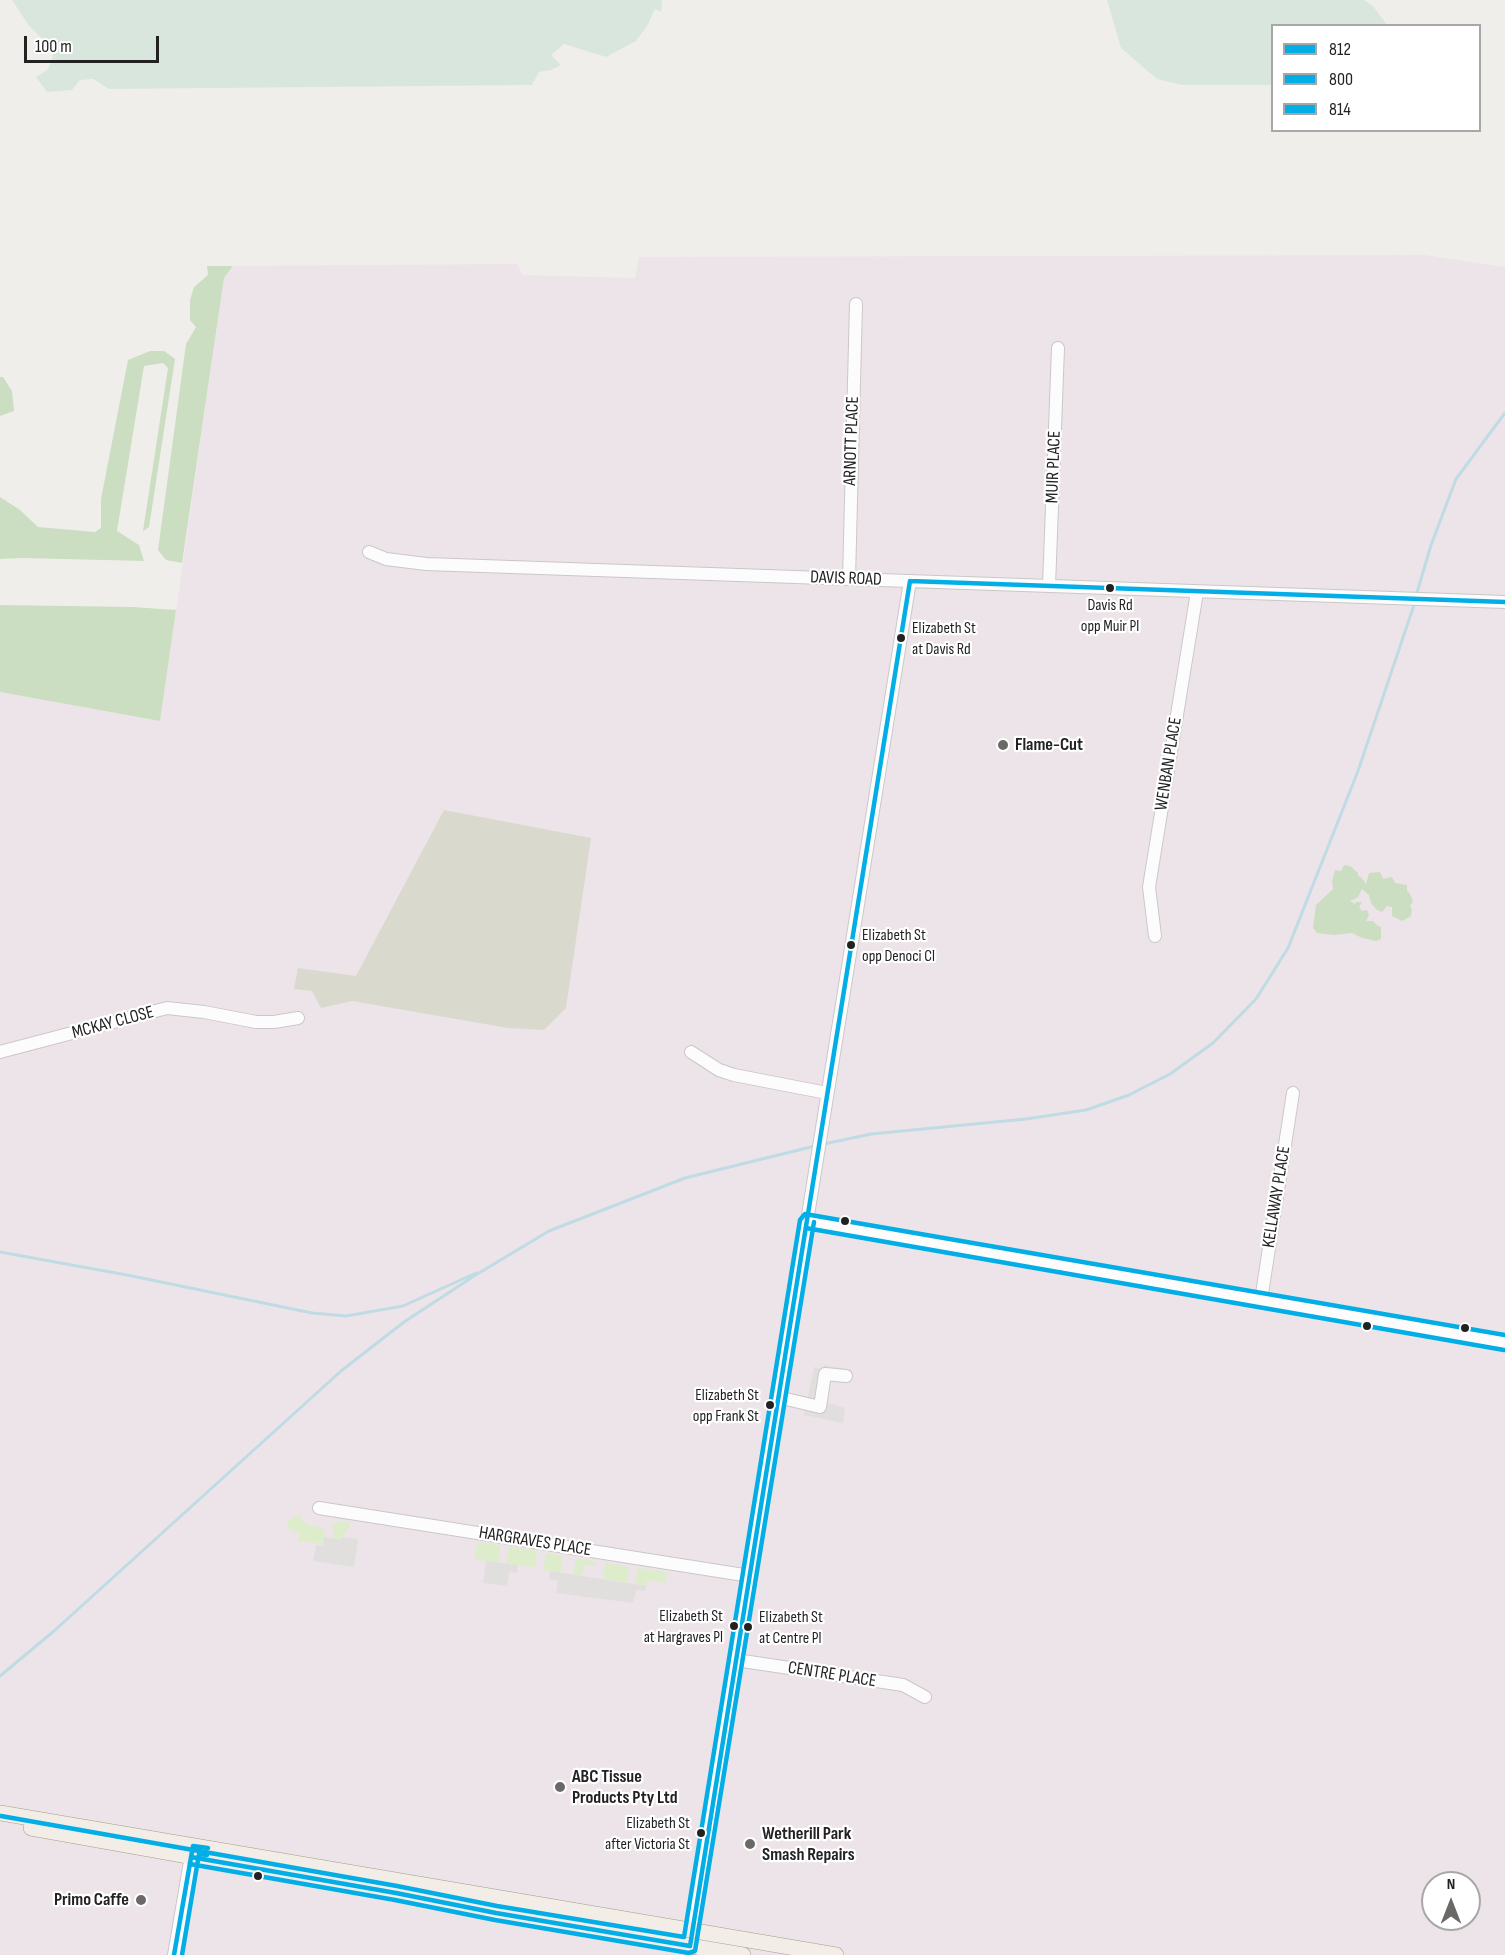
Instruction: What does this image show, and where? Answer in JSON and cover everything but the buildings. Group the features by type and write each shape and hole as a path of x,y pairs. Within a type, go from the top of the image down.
{"main road":[{"path":"0,1813 689,1951 743,1955"},
{"path":"0,1823 693,1930 836,1955"},
{"path":"689,1951 693,1930"}],"street":[{"name":"ARNOTT PLACE","path":"849,579 856,304"},
{"name":"MUIR PLACE","path":"1049,586 1058,348"},
{"name":"DAVIS ROAD","path":"369,552 386,559 426,564 1505,602"},
{"path":"693,1930 910,581"},
{"name":"WENBAN PLACE","path":"1155,936 1149,887 1197,592"},
{"name":"MCKAY CLOSE","path":"0,1052 167,1008 256,1022 274,1023 298,1018"},
{"path":"691,1052 719,1070 734,1075 827,1093"},
{"name":"KELLAWAY PLACE","path":"1261,1300 1293,1093"},
{"path":"807,1221 1505,1343"},
{"path":"779,1393 786,1399 820,1407 825,1374 846,1376"},
{"name":"HARGRAVES PLACE","path":"319,1508 750,1576"},
{"name":"CENTRE PLACE","path":"736,1660 903,1685 926,1697"},
{"path":"174,1955 192,1851"}],"shaded area":[{"path":"12,0 662,0 661,12 655,9 647,26 636,41 606,57 564,44 551,55 561,65 539,72 532,85 109,89 93,79 80,80 72,90 47,92 36,77 48,69 53,57 51,47 29,26"},
{"path":"1107,0 1364,0 1373,6 1386,24 1271,24 1271,85 1182,85 1157,79 1121,48"},
{"path":"1425,255 1505,267 1505,1955 0,1955 0,692 160,721 224,278 233,266 517,264 523,275 635,278 639,257"},
{"path":"444,810 591,838 566,1008 544,1030 508,1028 352,1001 321,1008 312,991 294,989 298,968 356,976"},
{"path":"824,1365 852,1370 850,1382 833,1379 829,1381 825,1402 845,1408 843,1423 804,1415 814,1367 823,1369"},
{"path":"324,1537 341,1540 342,1537 358,1539 354,1567 313,1561 316,1545 323,1546"},
{"path":"486,1561 518,1565 517,1573 509,1572 507,1586 483,1583"},
{"path":"550,1571 646,1586 645,1591 636,1590 633,1603 556,1593 558,1581 549,1579"}],"green space":[{"path":"207,266 233,266 224,278 182,563 166,560 158,550 186,344 196,327 190,320 190,300 194,287 208,275"},
{"path":"150,351 164,351 175,359 149,527 143,531 168,368 163,363 144,366 117,531 139,545 144,561 0,559 0,497 20,510 38,527 95,532 101,528 101,499 128,360"},
{"path":"0,377 3,377 12,391 14,411 0,416"},
{"path":"0,605 176,610 160,721 0,692"},
{"path":"1344,865 1350,866 1366,884 1369,873 1380,872 1383,879 1392,877 1395,883 1407,885 1407,891 1413,901 1410,906 1411,916 1402,921 1392,916 1392,907 1387,906 1382,912 1377,910 1371,903 1369,895 1362,889 1358,897 1350,901 1355,904 1362,902 1359,907 1362,911 1367,910 1369,915 1366,921 1373,921 1381,927 1381,939 1376,941 1352,933 1334,935 1317,933 1313,928 1316,905 1333,889 1335,870 1341,871"},
{"path":"301,1515 302,1520 308,1525 323,1528 325,1533 323,1544 298,1541 300,1533 291,1532 287,1523"},
{"path":"351,1521 350,1526 341,1540 333,1539 332,1524"},
{"path":"478,1542 500,1545 499,1563 474,1559"},
{"path":"509,1547 537,1551 535,1567 506,1564"},
{"path":"546,1553 562,1556 561,1573 543,1570"},
{"path":"576,1558 596,1561 596,1566 584,1565 582,1576 573,1575"},
{"path":"605,1563 629,1567 627,1583 603,1579"},
{"path":"638,1568 665,1572 667,1574 666,1583 647,1580 646,1586 635,1584"}],"waterway":[{"path":"1416,596 1431,545 1456,479 1505,413"},
{"path":"824,1144 871,1134 1026,1119 1086,1110 1129,1095 1170,1074 1213,1043 1256,999 1288,948 1358,771 1415,602"},
{"path":"0,1676 54,1631 341,1371 404,1322 474,1276 549,1231 685,1178 815,1146"},
{"path":"0,1252 312,1313 346,1316 403,1306 476,1273"}],"transit line":[{"name":"812","path":"910,581 1505,602"},
{"name":"812","path":"191,1857 690,1946 910,581"},
{"name":"814","path":"1,1816 397,1886 497,1906 684,1937 800,1220 805,1214 1505,1335"},
{"name":"800","path":"190,1864 495,1920 689,1953 695,1951 814,1222"},
{"name":"800","path":"806,1228 1504,1350"},
{"name":"812","path":"174,1955 193,1846 208,1848"},
{"name":"800","path":"182,1955 199,1854 207,1855"}],"place":[{"name":"Davis Rd opp Muir Pl","path":"1110,588"},
{"name":"Elizabeth St at Davis Rd","path":"901,638"},
{"name":"Flame-Cut","path":"1003,745"},
{"name":"Elizabeth St opp Denoci Cl","path":"851,945"},
{"name":"Elizabeth St opp Frank St","path":"770,1405"},
{"name":"Elizabeth St at Hargraves Pl","path":"734,1626"},
{"name":"Elizabeth St at Centre Pl","path":"748,1627"},
{"name":"ABC Tissue Products Pty Ltd","path":"560,1787"},
{"name":"Elizabeth St after Victoria St","path":"701,1833"},
{"name":"Wetherill Park Smash Repairs","path":"750,1844"},
{"name":"Primo Caffe","path":"141,1900"}]}
